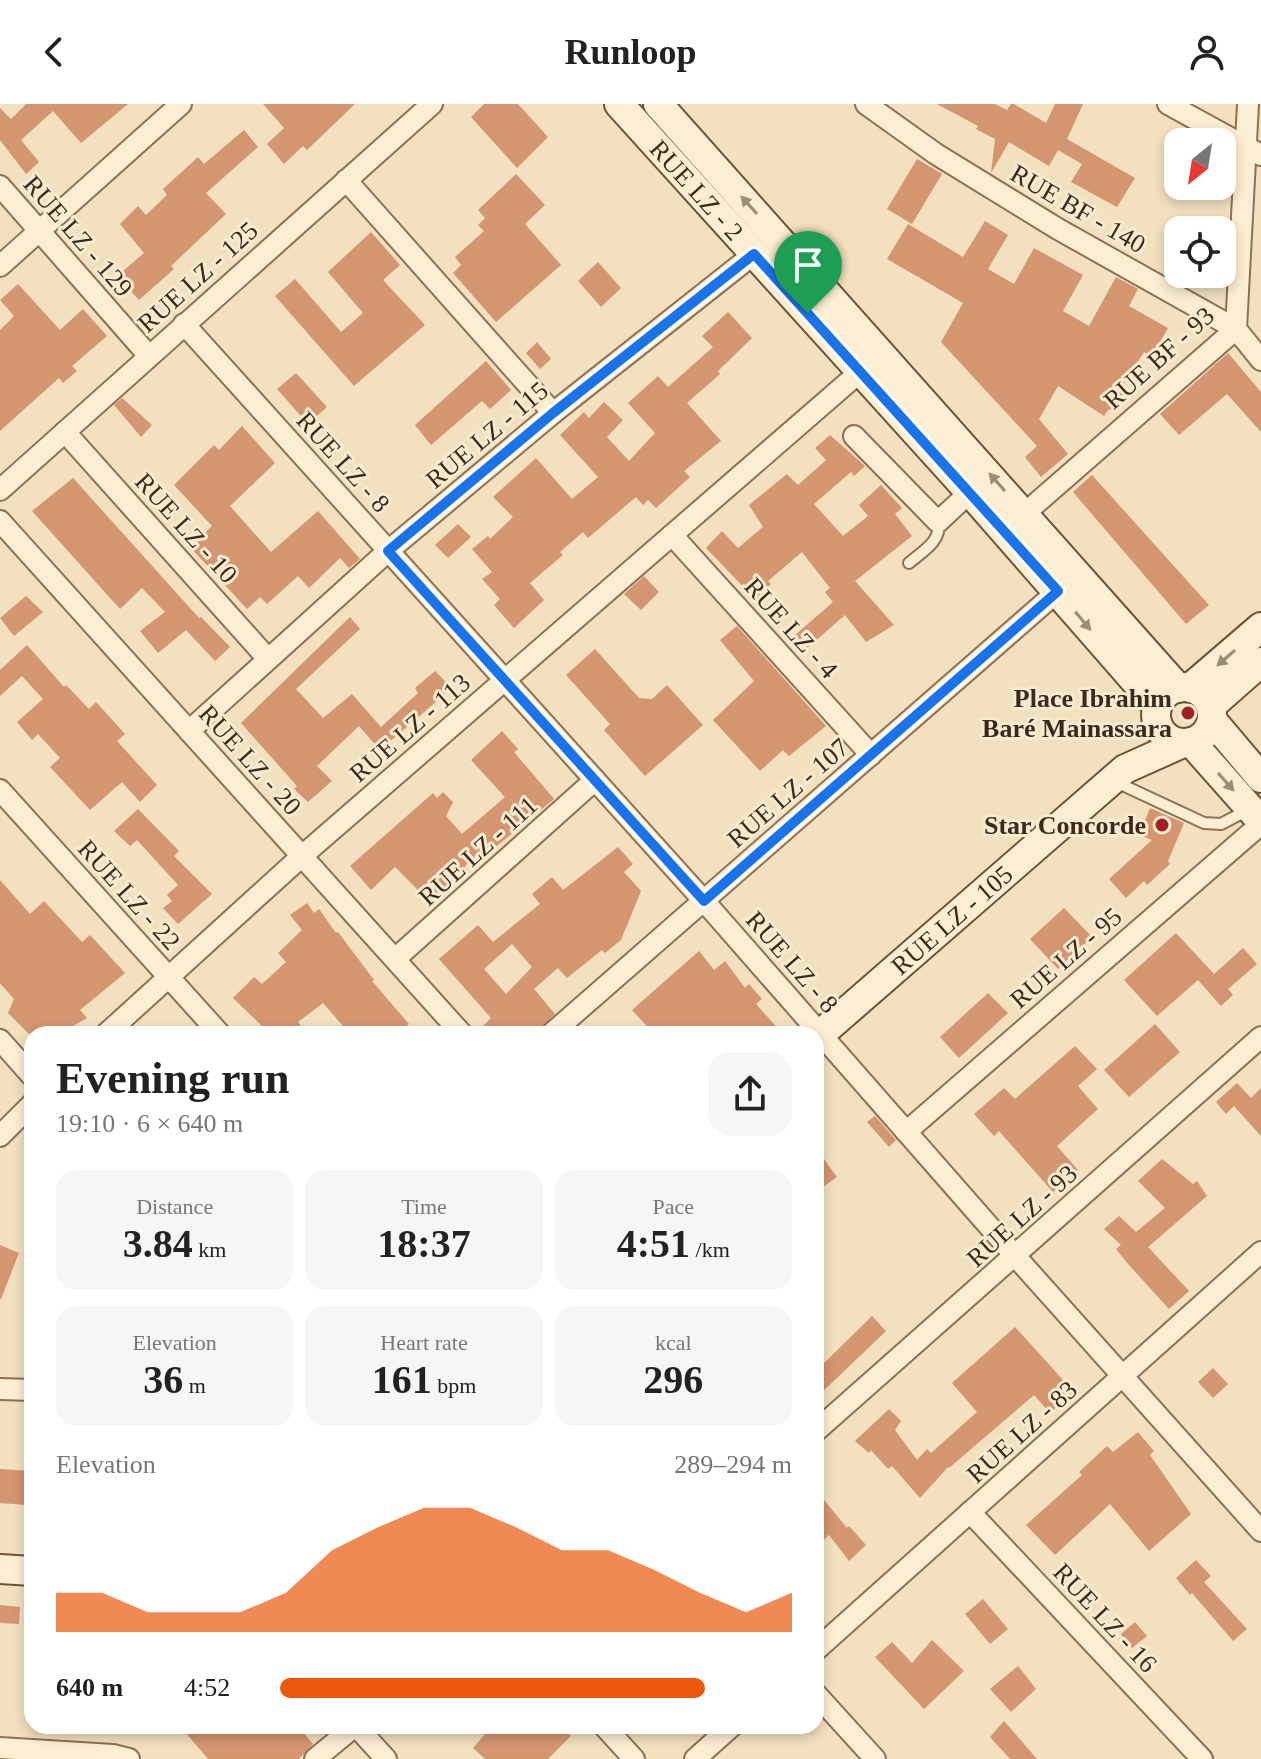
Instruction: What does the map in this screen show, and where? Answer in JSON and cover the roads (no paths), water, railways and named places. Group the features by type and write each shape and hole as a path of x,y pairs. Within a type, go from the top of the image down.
{"main road":[{"name":"RUE LZ - 2","path":"619,104 1058,591 1184,704"},
{"name":"RUE LZ - 2","path":"658,104 1024,514 1184,704"},
{"path":"1257,818 1187,743 1168,738 1162,733 1184,704 1261,627"},
{"path":"1184,704 1261,662"},
{"path":"1184,704 1205,734 1187,743"},
{"path":"1184,704 1261,778"},
{"name":"RUE LZ - 105","path":"824,1031 1118,774 1184,704"},
{"name":"RUE LZ - 105","path":"1118,774 1187,743"},
{"path":"0,1569 24,1570"}],"street":[{"path":"0,266 181,104"},
{"name":"RUE LZ - 125","path":"0,490 432,104"},
{"name":"RUE BF - 140","path":"866,104 936,154 1058,229 1236,329 1261,360"},
{"path":"1168,104 1253,151"},
{"name":"RUE BF - 93","path":"1024,514 1236,329 1253,151 1248,104"},
{"path":"346,180 553,413"},
{"name":"RUE LZ - 129","path":"0,186 149,356"},
{"name":"RUE LZ - 115","path":"189,731 388,551 553,413 754,254"},
{"name":"RUE LZ - 8","path":"184,324 704,901 810,1026"},
{"name":"RUE LZ - 113","path":"115,1026 302,856 861,371"},
{"name":"RUE LZ - 10","path":"65,432 268,659"},
{"path":"854,436 938,522 970,492"},
{"name":"RUE LZ - 20","path":"0,521 455,1026"},
{"name":"RUE LZ - 4","path":"672,535 871,755"},
{"name":"RUE LZ - 107","path":"560,1026 1058,591"},
{"name":"RUE LZ - 111","path":"395,959 595,780"},
{"name":"RUE LZ - 22","path":"0,790 213,1026"},
{"name":"RUE LZ - 95","path":"906,1132 1257,818"},
{"name":"RUE LZ - 93","path":"824,1424 1261,1037"},
{"path":"0,1040 24,1067"},
{"name":"RUE LZ - 8","path":"824,1043 1261,1531"},
{"path":"0,1136 24,1112"},
{"name":"RUE LZ - 83","path":"824,1643 1261,1252"},
{"path":"0,1389 24,1390"},
{"name":"RUE LZ - 16","path":"970,1512 1202,1759"},
{"path":"824,1703 875,1759"},
{"path":"315,1759 346,1734"},
{"path":"363,1734 386,1759"},
{"path":"611,1734 634,1759"},
{"path":"695,1759 723,1734"},
{"path":"0,1748 113,1755 129,1759"}],"lane":[{"path":"909,563 937,539 940,530 938,522"},
{"path":"1118,774 1204,823 1221,824 1257,818"}],"place":[{"name":"Place Ibrahim Baré Mainassara","path":"1188,713"},
{"name":"Star Concorde","path":"1162,825"}]}
